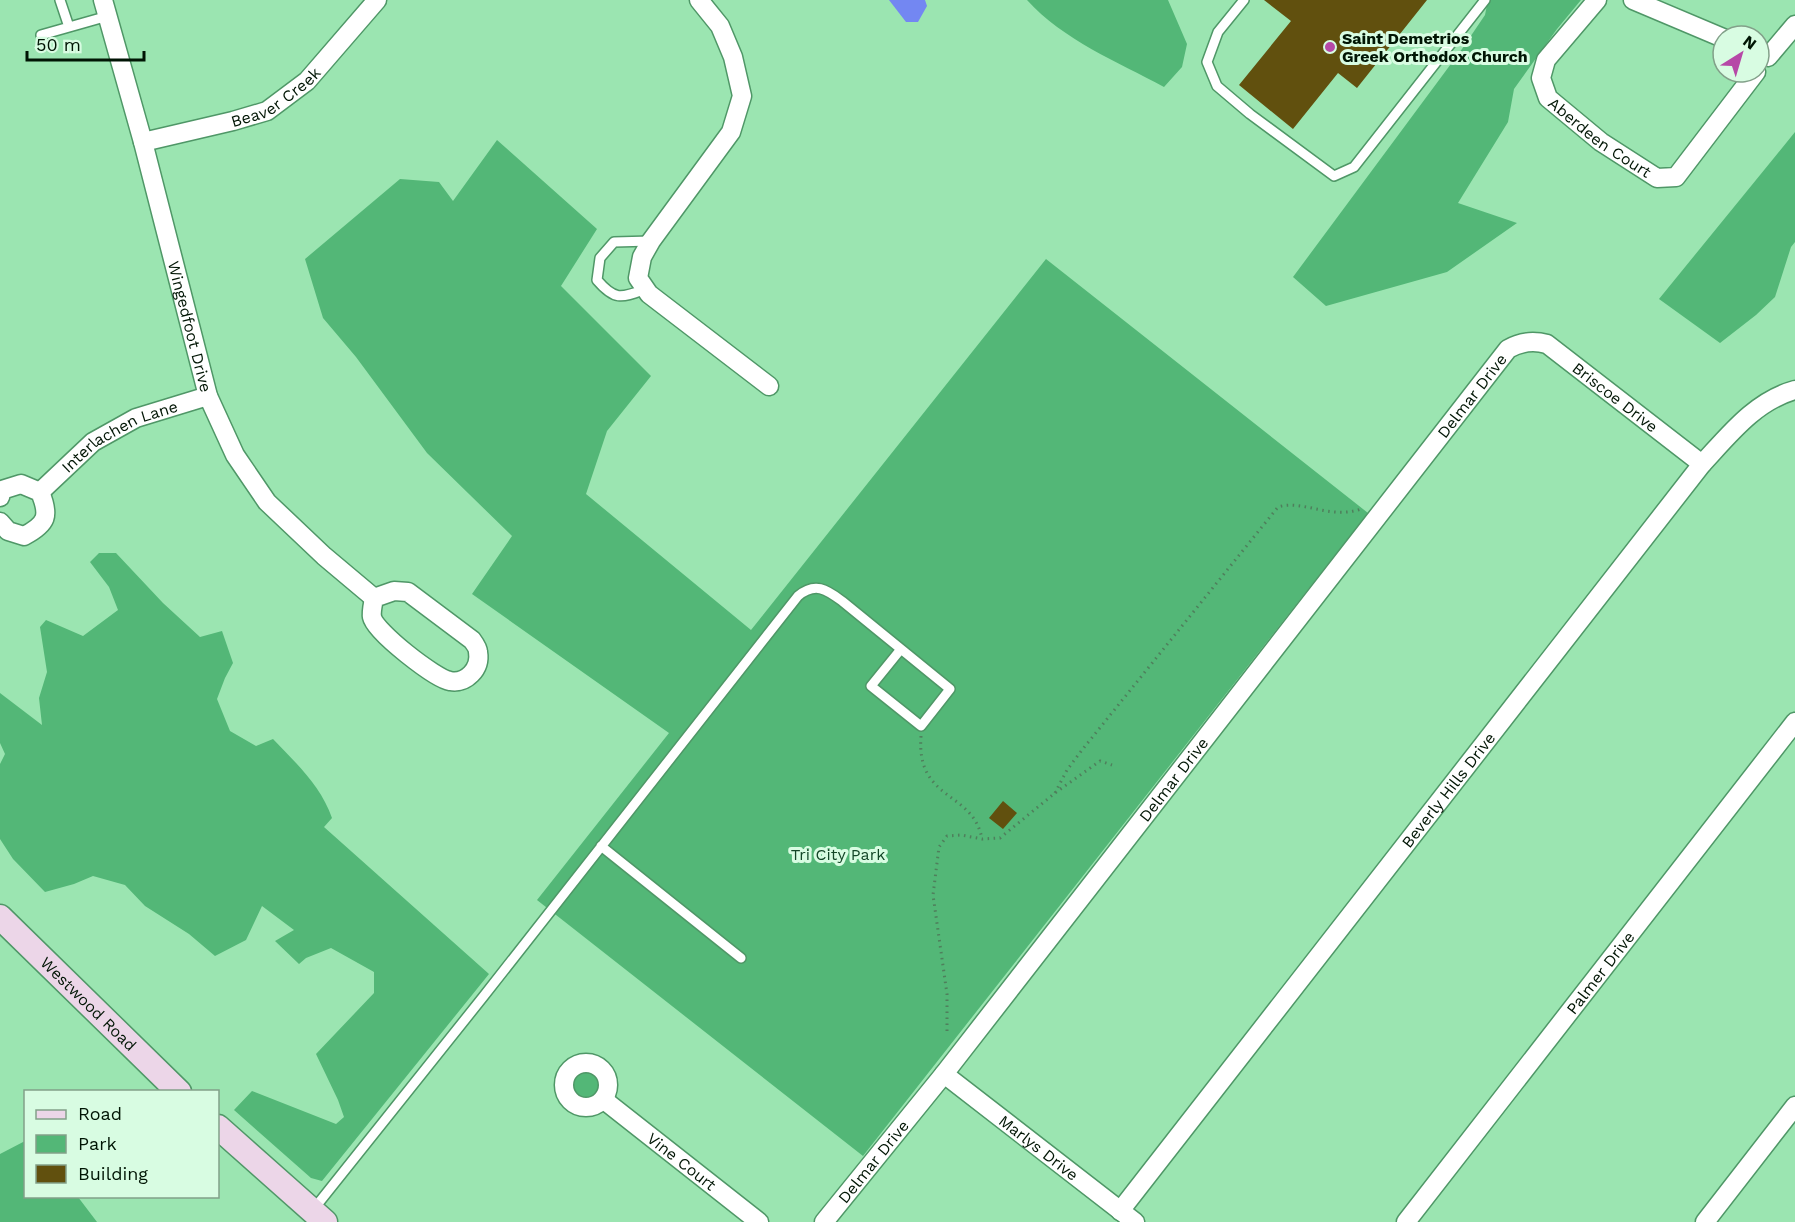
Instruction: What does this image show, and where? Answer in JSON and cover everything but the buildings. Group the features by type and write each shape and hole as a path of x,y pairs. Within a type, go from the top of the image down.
{"street":[{"name":"Beaver Creek","path":"143,142 267,111 307,81 377,0"},
{"path":"699,0 720,26 734,57 742,96 731,132 651,241 642,257 638,278 649,294 769,386"},
{"name":"Aberdeen Court","path":"1597,0 1546,60 1541,78 1548,98 1600,142 1657,178 1676,177 1745,84"},
{"path":"1634,0 1711,33"},
{"name":"Wingedfoot Drive","path":"105,8 143,142 208,396 235,455 267,502 324,556 374,598"},
{"name":"Aberdeen Court","path":"1771,52 1795,25"},
{"name":"Briscoe Drive","path":"1524,342 1536,341 1547,344 1702,464"},
{"name":"Delmar Drive","path":"824,1222 944,1074 1498,359 1508,349 1524,342"},
{"name":"Beverly Hills Drive","path":"1120,1210 1702,464 1747,416 1770,401 1795,390"},
{"name":"Interlachen Lane","path":"40,492 93,442 136,418 208,396"},
{"path":"0,497 2,490 21,484 40,492 46,506 46,517 39,528 24,536 8,531 0,522"},
{"path":"394,591 408,592 436,612 472,640 478,650 478,661 473,673 462,681 448,681 383,635 372,618 374,598 394,591"},
{"name":"Palmer Drive","path":"1406,1222 1795,722"},
{"name":"Westwood Road","path":"0,918 177,1090"},
{"name":"Marlys Drive","path":"944,1074 1135,1222"},
{"name":"Vine Court","path":"604,1100 759,1222"},
{"path":"1705,1222 1795,1106"},
{"path":"219,1127 318,1217"}],"lane":[{"path":"60,0 69,27"},
{"path":"1244,0 1218,32 1207,62 1217,86 1250,114 1334,176 1354,167 1485,0"},
{"path":"41,35 69,27 105,8"},
{"path":"646,289 623,297 609,294 597,280 600,258 614,242 651,241"},
{"path":"318,1217 601,846 798,596 807,589 823,589 833,594 901,649 950,689 921,726 872,686 901,649"},
{"path":"601,846 741,958"}],"path":[{"path":"1055,793 1066,770 1278,507 1287,504 1319,511 1344,513 1360,510 1365,503"},
{"path":"921,726 920,750 923,766 928,776 934,785 975,818 980,827 982,839"},
{"path":"946,1031 947,994 933,895 939,847 947,836 1000,838 1055,793 1100,761 1112,765"}],"green space":[{"path":"1027,0 1168,0 1187,44 1182,67 1164,87 1074,39 1041,14"},
{"path":"1488,0 1581,0 1514,89 1508,122 1458,203 1517,223 1447,272 1326,306 1293,277 1462,49 1485,15"},
{"path":"1795,132 1795,242 1791,247 1775,297 1720,343 1659,299"},
{"name":"Tri City Park","path":"497,140 597,229 561,286 651,376 607,431 586,494 751,630 1046,259 1368,513 863,1156 537,900 669,733 472,594 512,536 427,453 356,357 323,318 305,259 400,179 439,182 453,201"},
{"path":"99,553 116,553 163,603 200,637 222,631 233,663 217,699 230,731 256,746 273,739 307,776 327,806 332,818 324,827 489,974 322,1181 311,1178 234,1110 252,1091 336,1124 344,1117 316,1054 374,993 374,972 331,948 306,958 299,964 275,941 294,930 262,906 246,940 215,956 189,934 145,906 125,885 93,876 45,892 13,859 0,839 0,764 5,754 0,743 0,693 42,725 39,698 47,672 40,627 46,620 83,636 118,610 109,587 90,562"},
{"path":"586,1072 595,1076 599,1085 595,1094 586,1098 577,1094 573,1085 577,1076"},
{"path":"24,1142 24,1198 79,1198 97,1222 0,1222 0,1154"}],"water":[{"path":"889,0 925,0 927,6 918,22 906,22"}],"place":[{"name":"Saint Demetrios Greek Orthodox Church","path":"1330,47"}]}
